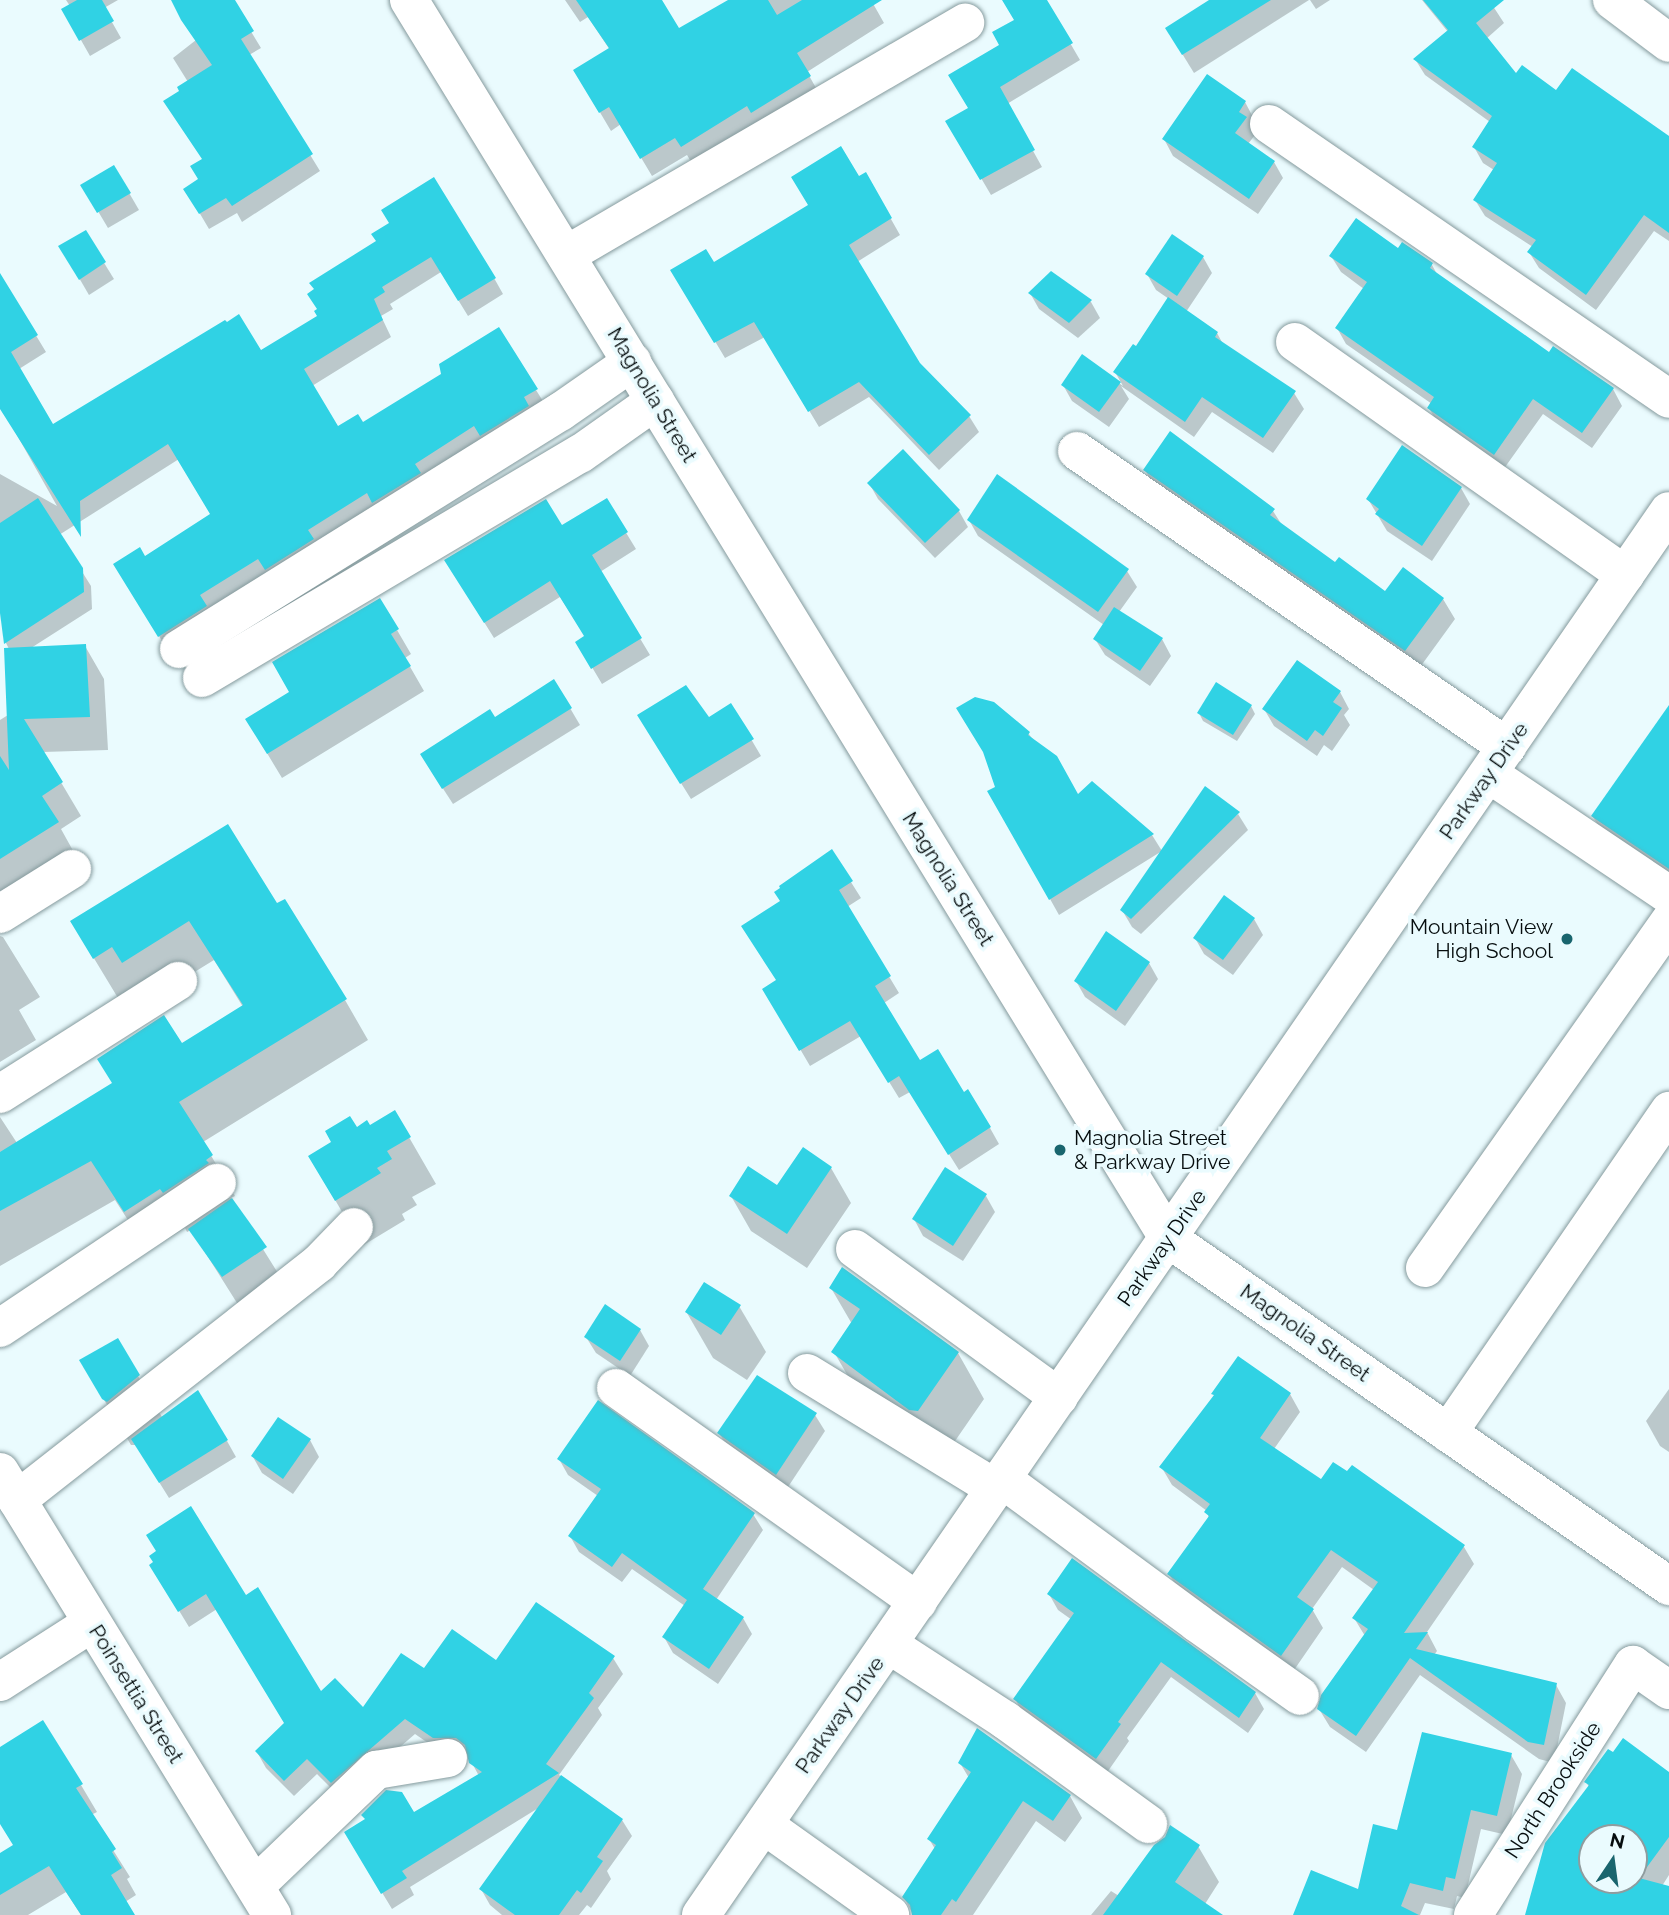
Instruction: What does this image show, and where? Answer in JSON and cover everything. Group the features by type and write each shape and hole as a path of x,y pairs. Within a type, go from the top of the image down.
{"street":[{"name":"Magnolia Street","path":"409,0 1169,1239 1669,1586"},
{"path":"1612,0 1669,43"},
{"path":"566,255 965,23"},
{"path":"1269,124 1669,399"},
{"path":"1295,342 1625,575"},
{"path":"179,649 560,412 632,362"},
{"path":"202,678 580,454 655,401"},
{"path":"1077,451 1498,761 1669,895"},
{"name":"Parkway Drive","path":"701,1915 1669,512"},
{"path":"0,914 72,869"},
{"path":"1426,1268 1669,922"},
{"path":"0,1094 178,981"},
{"path":"1448,1433 1669,1111"},
{"path":"0,1328 217,1183"},
{"path":"7,1488 319,1263 354,1227"},
{"path":"855,1249 1059,1397"},
{"path":"807,1373 999,1484 1300,1696"},
{"path":"616,1388 918,1602"},
{"name":"Poinsettia Street","path":"7,1488 263,1901"},
{"path":"0,1682 92,1623"},
{"path":"888,1644 1005,1720 1149,1824"},
{"name":"North Brookside","path":"1473,1915 1633,1665 1669,1690"},
{"path":"263,1901 376,1770 448,1758"},
{"path":"764,1825 890,1915"}],"building":[{"path":"77,0 102,0 114,21 79,41 61,9"},
{"path":"171,0 235,0 254,31 241,39 313,154 232,206 226,198 199,214 183,189 198,179 190,166 202,159 163,101 179,91 177,87 212,65 181,20"},
{"path":"576,0 662,0 679,28 728,0 768,0 777,15 802,0 882,0 797,53 811,76 751,113 747,106 681,147 675,138 640,159 609,107 599,113 573,70 609,48"},
{"path":"1002,0 1047,0 1073,43 1000,87 1035,150 980,180 945,121 968,108 948,75 999,45 992,32 1014,20"},
{"path":"1209,0 1271,0 1182,55 1165,28"},
{"path":"1423,0 1504,0 1476,23 1516,73 1522,65 1556,90 1572,68 1669,136 1669,233 1644,215 1586,295 1527,252 1536,240 1473,200 1497,163 1472,147 1492,116 1413,59 1448,30"},
{"path":"1207,74 1246,101 1239,112 1247,117 1235,133 1275,161 1249,199 1162,139"},
{"path":"841,146 859,176 866,172 892,218 849,245 920,363 971,415 929,455 859,382 808,412 754,322 714,343 670,270 706,249 714,262 808,205 791,177"},
{"path":"114,165 131,193 97,213 80,185"},
{"path":"434,177 496,278 458,301 431,257 382,287 385,292 374,299 383,320 304,369 338,426 358,414 363,422 441,374 439,364 499,327 538,389 524,397 529,406 480,436 474,426 415,464 421,473 372,503 367,493 308,530 314,539 265,570 258,559 200,595 207,606 158,637 113,564 140,547 145,556 210,514 168,444 80,501 81,537 0,409 0,273 38,335 11,352 53,424 239,314 261,350 317,316 314,311 317,309 307,294 314,289 309,283 376,241 371,234 389,223 381,210"},
{"path":"1356,218 1398,248 1402,242 1433,263 1430,268 1549,352 1553,346 1614,388 1582,433 1533,399 1494,455 1427,408 1434,397 1335,328 1367,282 1329,256"},
{"path":"86,230 106,262 79,280 58,246"},
{"path":"1172,234 1204,256 1177,296 1145,274"},
{"path":"1051,271 1092,300 1069,323 1028,293"},
{"path":"1168,297 1218,332 1215,337 1296,391 1263,438 1202,397 1185,422 1113,372 1133,344 1136,346"},
{"path":"1082,354 1121,382 1099,412 1061,385"},
{"path":"1170,431 1275,509 1270,515 1335,562 1339,557 1385,591 1403,567 1444,598 1405,651 1143,470"},
{"path":"1402,445 1462,487 1422,546 1375,514 1379,509 1366,499"},
{"path":"903,449 960,510 925,543 867,483"},
{"path":"997,474 1129,569 1098,612 967,520"},
{"path":"38,498 83,568 84,592 4,644 0,613 0,523"},
{"path":"607,498 628,532 592,555 642,638 591,669 575,642 584,636 550,581 484,623 444,560 546,499 562,525"},
{"path":"380,598 399,629 391,634 411,666 267,754 245,719 289,692 272,662"},
{"path":"1114,607 1163,638 1140,671 1093,639"},
{"path":"86,644 90,717 24,719 63,782 42,796 59,822 0,859 0,756 9,770 4,648"},
{"path":"1297,660 1341,691 1333,702 1342,708 1323,736 1315,730 1307,741 1262,709"},
{"path":"554,679 572,708 442,789 420,754 490,709 495,717"},
{"path":"1216,682 1252,705 1233,735 1197,713"},
{"path":"686,685 709,717 731,703 754,739 680,784 637,715"},
{"path":"975,697 994,702 1030,732 1028,735 1057,756 1078,794 1092,781 1154,834 1049,900 987,791 995,787 983,752 956,708"},
{"path":"1669,705 1669,869 1591,816"},
{"path":"1205,786 1240,812 1131,919 1120,910"},
{"path":"228,824 277,903 285,899 347,999 179,1102 213,1155 206,1160 209,1163 163,1193 160,1189 124,1212 91,1161 0,1211 0,1152 112,1083 97,1059 164,1015 182,1043 243,1005 189,921 122,963 112,947 93,959 70,921"},
{"path":"832,849 853,881 839,890 891,976 875,986 920,1060 938,1049 964,1092 968,1089 991,1127 948,1155 899,1076 888,1083 850,1021 799,1051 762,989 776,980 741,926 780,901 774,892 779,886"},
{"path":"1224,895 1255,918 1223,960 1193,938"},
{"path":"1106,931 1150,962 1116,1011 1074,981"},
{"path":"395,1110 411,1137 387,1151 392,1159 377,1168 381,1173 335,1201 308,1156 331,1142 325,1131 350,1116 357,1127 367,1120 370,1125"},
{"path":"803,1147 832,1167 787,1234 729,1196 748,1166 777,1185"},
{"path":"945,1167 987,1194 953,1246 912,1219"},
{"path":"232,1198 267,1247 222,1277 188,1229"},
{"path":"842,1267 959,1352 918,1411 909,1410 831,1352 860,1309 829,1288"},
{"path":"704,1282 741,1305 721,1335 685,1312"},
{"path":"605,1304 641,1329 620,1361 584,1337"},
{"path":"118,1338 140,1375 107,1402 102,1399 79,1360"},
{"path":"1238,1356 1291,1393 1260,1438 1321,1479 1333,1462 1347,1471 1352,1465 1465,1545 1404,1633 1428,1632 1416,1649 1557,1683 1544,1745 1528,1742 1410,1658 1356,1736 1317,1709 1321,1695 1368,1629 1352,1618 1378,1582 1331,1550 1297,1597 1314,1609 1281,1656 1167,1574 1209,1516 1204,1512 1210,1504 1159,1467 1214,1395 1211,1394"},
{"path":"757,1375 817,1413 776,1475 717,1433"},
{"path":"198,1390 228,1440 159,1483 131,1439"},
{"path":"598,1400 755,1513 703,1589 744,1617 709,1669 662,1637 687,1600 622,1553 612,1567 568,1536 601,1489 557,1459"},
{"path":"278,1417 311,1439 283,1479 251,1456"},
{"path":"191,1506 246,1595 258,1587 321,1691 335,1678 363,1707 401,1653 424,1668 452,1629 496,1660 536,1602 615,1656 589,1693 594,1698 546,1764 559,1773 402,1871 407,1878 381,1894 344,1832 365,1819 361,1815 386,1790 402,1792 414,1812 482,1772 469,1763 465,1745 456,1738 433,1738 405,1719 331,1783 307,1759 284,1781 255,1751 284,1723 206,1594 178,1612 149,1565 153,1562 149,1556 156,1551 146,1535"},
{"path":"1072,1558 1256,1692 1239,1718 1161,1662 1118,1722 1121,1724 1096,1759 1013,1699 1074,1613 1047,1594"},
{"path":"43,1720 83,1784 76,1788 116,1849 112,1852 122,1868 111,1875 135,1915 81,1915 49,1866 0,1895 0,1853 13,1845 0,1824 0,1747"},
{"path":"977,1728 1071,1795 1053,1821 1023,1801 956,1902 952,1899 941,1915 912,1915 910,1905 902,1897 936,1845 927,1839 971,1772 958,1763"},
{"path":"1422,1732 1512,1753 1497,1816 1471,1810 1455,1879 1446,1877 1443,1891 1410,1883 1401,1906 1419,1915 1293,1915 1311,1870 1358,1889 1373,1824 1397,1830"},
{"path":"1623,1738 1669,1772 1669,1837 1648,1866 1648,1824 1578,1824 1578,1894 1648,1894 1648,1880 1669,1886 1669,1915 1525,1915 1545,1843 1589,1785 1584,1782 1608,1749 1613,1752"},
{"path":"561,1775 623,1819 597,1857 603,1861 581,1893 577,1890 559,1915 515,1915 479,1889"},
{"path":"1170,1825 1200,1845 1175,1882 1223,1915 1103,1915 1154,1845 1165,1837"}],"place":[{"name":"Mountain View High School","path":"1567,939"},
{"name":"Magnolia Street & Parkway Drive","path":"1060,1150"}]}
